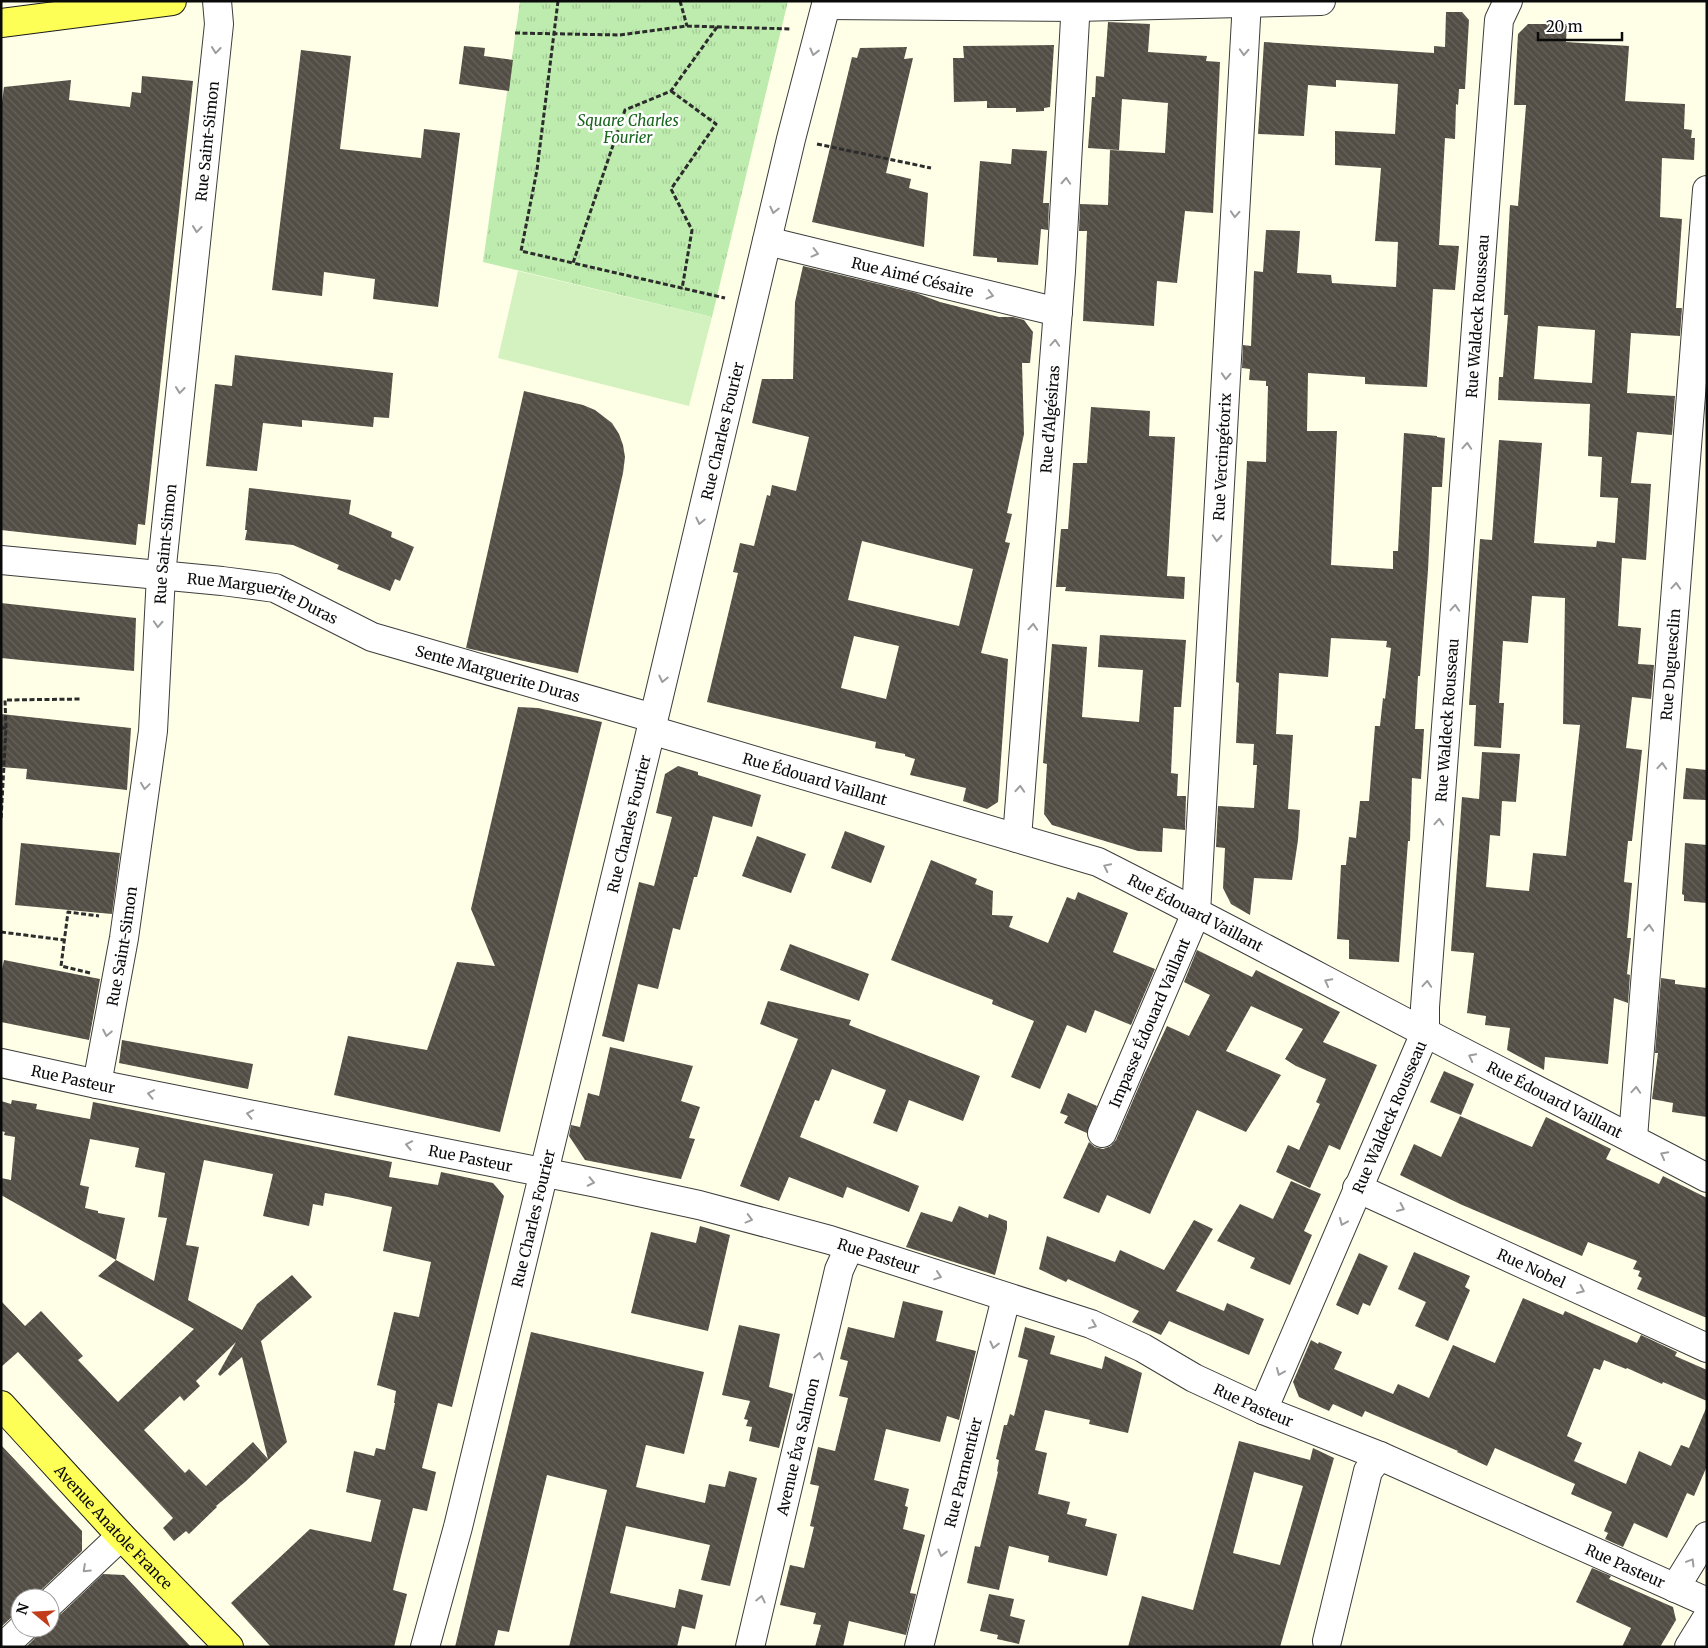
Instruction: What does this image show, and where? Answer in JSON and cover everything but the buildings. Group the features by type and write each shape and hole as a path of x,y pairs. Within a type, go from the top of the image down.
{"main road":[{"path":"1,23 172,1"},
{"name":"Avenue Anatole France","path":"1,1406 121,1536 229,1647"}],"street":[{"name":"Rue Saint-Simon","path":"98,1084 125,930 153,731 161,575 219,24 217,1"},
{"path":"824,12 1076,4 1321,1"},
{"name":"Rue Waldeck Rousseau","path":"1263,1410 1425,1033 1426,987 1499,20 1508,1"},
{"name":"Rue Vercingétorix","path":"1196,913 1247,2"},
{"name":"Rue d'Algésiras","path":"1017,838 1058,312 1076,4"},
{"name":"Rue Charles Fourier","path":"425,1647 458,1527 791,138 824,12"},
{"name":"Rue Duguesclin","path":"1633,1138 1707,190"},
{"name":"Rue Aimé Césaire","path":"767,241 1058,312"},
{"name":"Rue Marguerite Duras","path":"1,560 222,580 275,588 344,624"},
{"name":"Sente Marguerite Duras","path":"344,624 372,637 652,724"},
{"name":"Rue Édouard Vaillant","path":"652,724 1098,862 1707,1178"},
{"name":"Impasse Édouard Vaillant","path":"1102,1133 1196,913"},
{"name":"Rue Pasteur","path":"1,1062 98,1084 543,1171 699,1205 830,1240 849,1248 1091,1324 1143,1348 1194,1378 1263,1410 1380,1456 1707,1602"},
{"name":"Rue Nobel","path":"1357,1188 1707,1348"},
{"name":"Avenue Éva Salmon","path":"750,1647 839,1270 849,1248"},
{"name":"Rue Parmentier","path":"919,1647 1006,1298"},
{"path":"1326,1641 1368,1471 1380,1456"},
{"path":"60,1594 121,1536"},
{"path":"1675,1588 1707,1536"},
{"path":"1689,1647 1707,1618"},
{"path":"3,1647 12,1638"}],"path":[{"path":"558,1 536,170 521,251 752,305"},
{"path":"680,1 687,26"},
{"path":"515,33 620,35 687,26 717,27 824,12"},
{"path":"574,263 625,110 671,91 717,27"},
{"path":"671,91 716,124 671,189 692,230 682,289"},
{"path":"791,138 931,168"},
{"path":"1,820 6,728 5,700 82,699"},
{"path":"1,728 6,728"},
{"path":"94,974 61,966 68,912 101,916 101,923"},
{"path":"1,932 64,940"}],"green space":[{"name":"Square Charles Fourier","path":"520,1 788,1 712,317 483,262"},
{"path":"518,271 712,317 689,406 498,358"}]}
